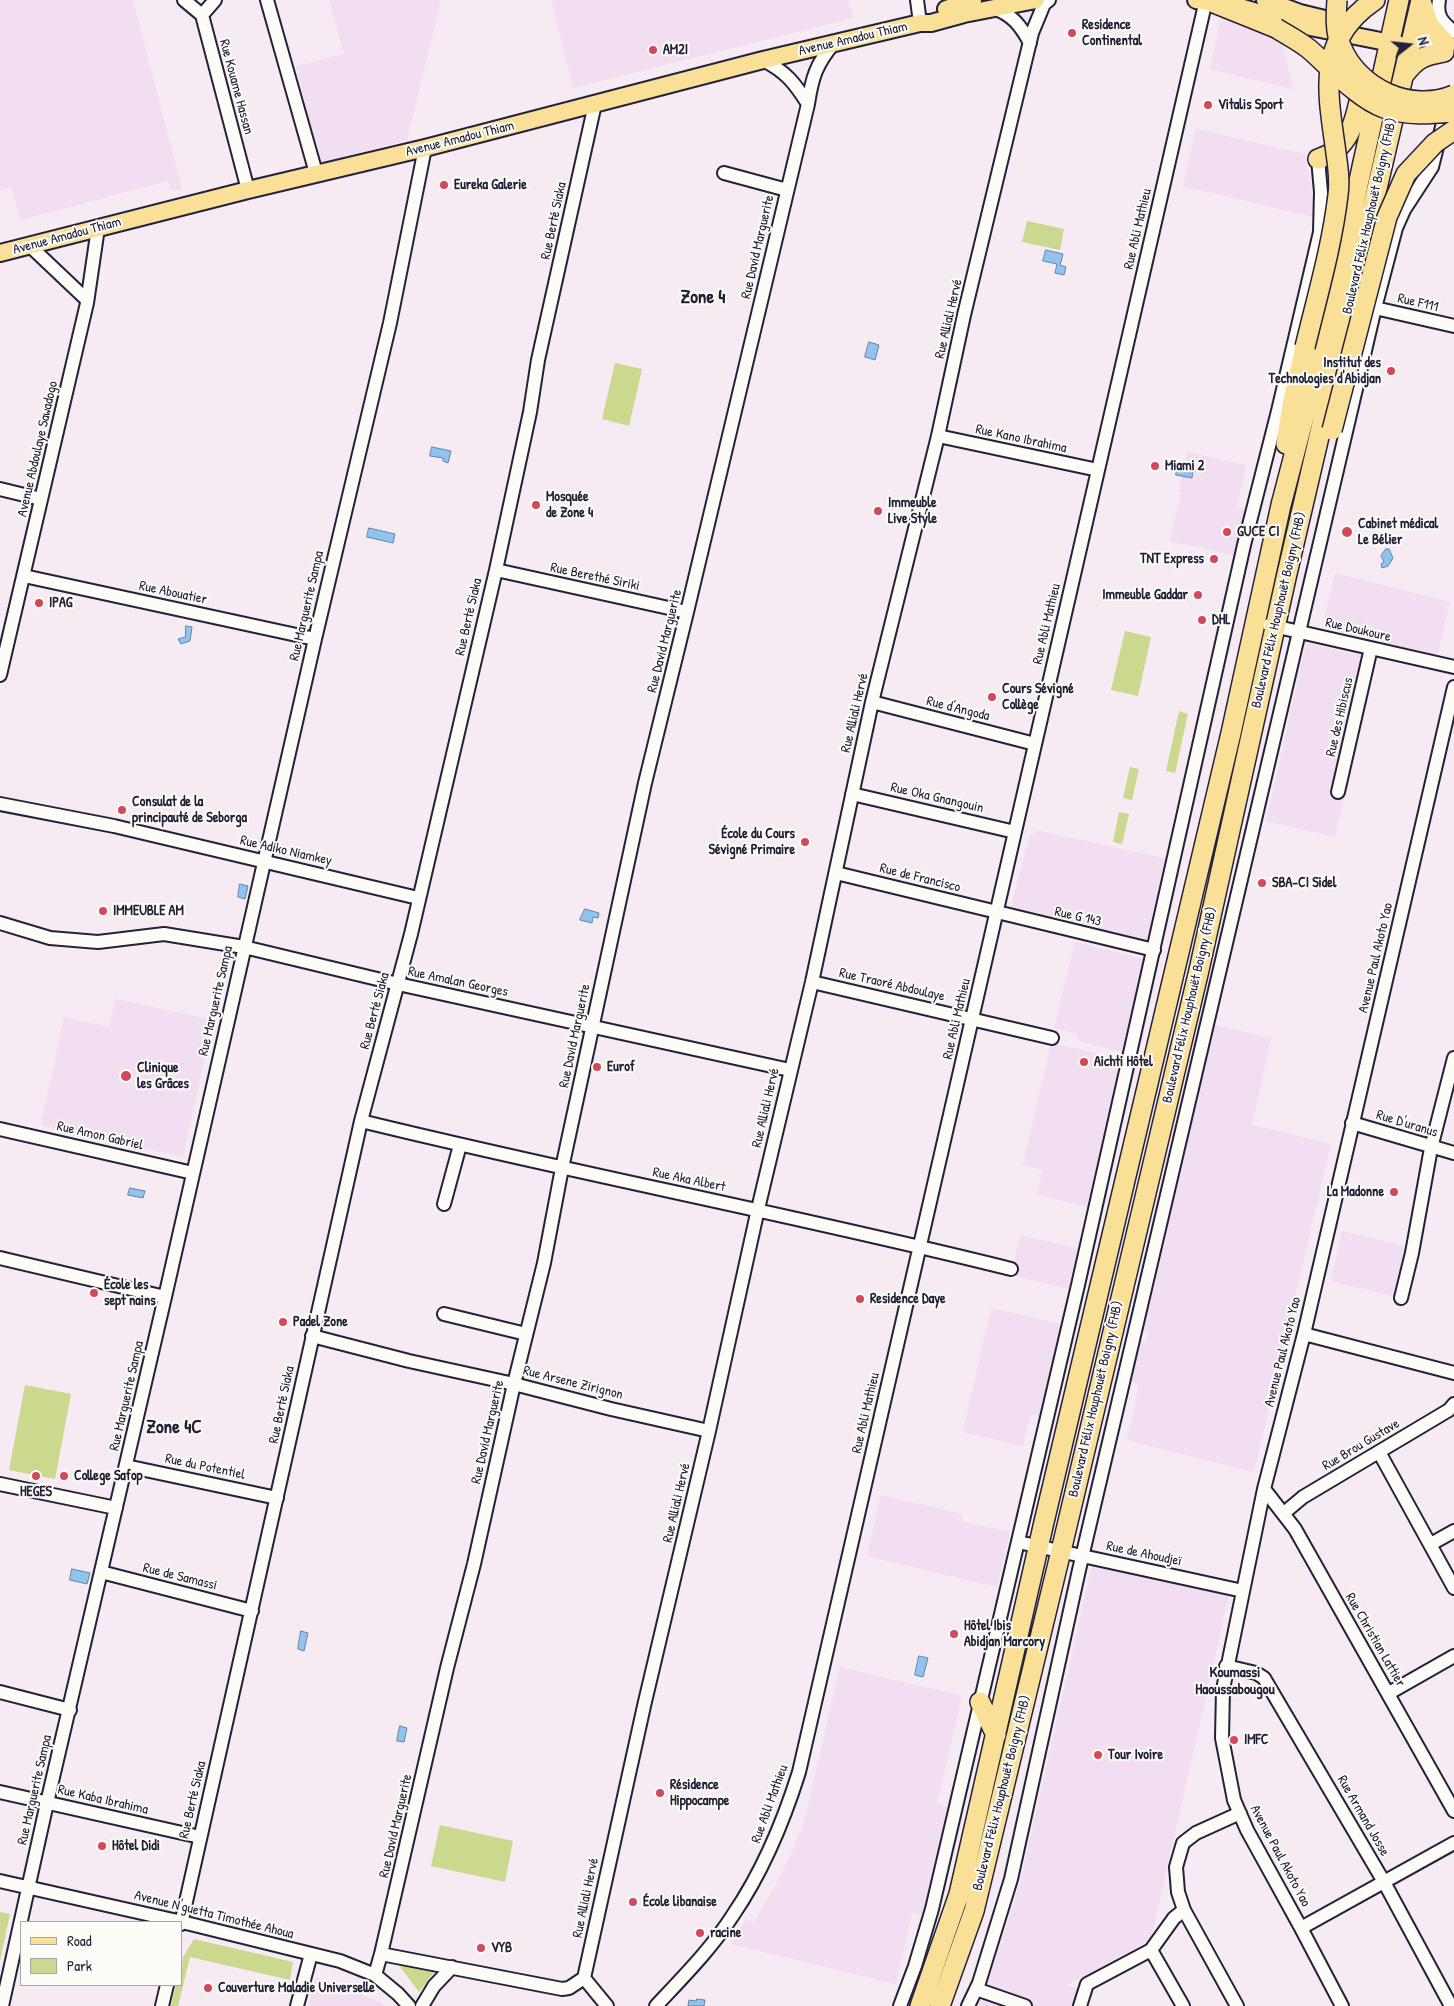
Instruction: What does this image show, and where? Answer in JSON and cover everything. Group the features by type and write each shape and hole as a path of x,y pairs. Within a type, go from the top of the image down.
{"highway":[{"path":"1337,0 1336,15 1340,45 1348,62 1358,75 1382,91 1395,97 1413,101 1430,102 1454,95"},
{"path":"1281,505 1284,460 1292,406 1334,229 1339,192 1329,72 1331,55 1338,39 1351,19 1375,0"},
{"name":"Boulevard Félix Houphouët Boigny (FHB)","path":"920,2006 960,1894 1039,1547 1231,732 1281,505 1321,352 1399,0"},
{"path":"1421,0 1434,10 1434,33 1450,46"},
{"name":"Boulevard Félix Houphouët Boigny (FHB)","path":"940,2006 974,1911 1061,1552 1199,970 1286,578 1421,0"},
{"path":"1205,1 1276,28 1307,47 1367,100 1383,108 1413,114 1454,111"},
{"path":"1318,159 1338,150 1346,139 1352,128 1365,76 1390,38"},
{"path":"1403,76 1424,55 1450,46"},
{"path":"1286,578 1332,430 1386,217 1406,174 1434,143 1454,130"},
{"path":"980,1702 996,1734"}],"main road":[{"name":"Avenue Amadou Thiam","path":"920,23 930,14 973,0"},
{"name":"Avenue Amadou Thiam","path":"0,254 316,173 424,148 763,60 920,23 931,23 1036,0"},
{"path":"1265,0 1301,13 1411,43"},
{"path":"1205,1 1256,11 1301,13"}],"street":[{"path":"184,0 202,15 215,0"},
{"path":"267,0 316,173"},
{"path":"917,0 920,23"},
{"name":"Rue Alliali Hervé","path":"584,1978 644,1706 709,1431 790,1070 812,982 872,702 938,436 964,315 1032,33 1044,4 1049,0"},
{"name":"Rue Abli Mathieu","path":"656,2006 696,1962 733,1916 770,1852 787,1811 801,1764 1205,1"},
{"path":"993,8 1012,17 1030,43"},
{"path":"1411,43 1434,10"},
{"name":"Rue Kouame Hassan","path":"202,15 248,190"},
{"name":"Rue David Marguerite","path":"375,1975 382,1954 447,1668 474,1564 514,1384 544,1263 562,1168 645,783 688,612 808,104 813,75 822,57 834,43"},
{"path":"1411,43 1450,46"},
{"path":"763,60 777,67 790,77 808,104"},
{"path":"968,2006 976,1989 1011,1879 1082,1556 1375,308 1396,228 1404,210 1432,167 1448,101 1454,88"},
{"name":"Rue Berté Siaka","path":"182,1923 361,1121 398,984 496,570 530,412 538,360 595,104"},
{"name":"Rue Marguerite Sampa","path":"2,2006 4,1978 28,1887 70,1710 314,639 390,324 424,148"},
{"path":"900,2006 931,1914 1154,950 1244,545 1320,232 1321,192 1318,159"},
{"path":"724,173 787,190"},
{"name":"Avenue Abdoulaye Sawadogo","path":"0,675 87,300 98,228"},
{"path":"30,246 87,300"},
{"name":"Rue F111","path":"1375,308 1454,326"},
{"name":"Rue Kano Ibrahima","path":"938,436 1098,470"},
{"path":"0,489 41,499"},
{"name":"Rue Berethé Siriki","path":"496,570 688,612"},
{"name":"Rue Abouatier","path":"24,576 314,639"},
{"name":"Rue Doukoure","path":"1255,622 1454,668"},
{"name":"Rue des Hibiscus","path":"1338,792 1371,648"},
{"name":"Avenue Paul Akoto Yao","path":"1342,2006 1246,1830 1234,1800 1222,1738 1223,1689 1226,1666 1264,1489 1304,1334 1352,1123 1448,740 1454,687"},
{"name":"Rue d'Angoda","path":"872,702 1035,744"},
{"name":"Rue Oka Gnangouin","path":"852,794 1015,832"},
{"name":"Rue Adiko Niamkey","path":"0,804 114,826 418,898"},
{"name":"Rue de Francisco","path":"836,872 996,912"},
{"name":"Rue G 143","path":"996,912 1154,950"},
{"name":"Rue Amalan Georges","path":"0,923 50,938 98,942 164,934 244,947 398,984 790,1070"},
{"name":"Rue Traoré Abdoulaye","path":"812,982 1052,1038"},
{"path":"1401,1298 1412,1253 1431,1148 1454,1058"},
{"name":"Rue Aka Albert","path":"361,1121 562,1168 758,1209 1011,1269"},
{"name":"Rue D'uranus","path":"1352,1123 1431,1148 1454,1153"},
{"name":"Rue Amon Gabriel","path":"0,1129 193,1173"},
{"path":"444,1204 460,1145"},
{"path":"0,1258 165,1297"},
{"path":"444,1314 526,1334"},
{"path":"1304,1334 1454,1373"},
{"name":"Rue Arsene Zirignon","path":"312,1336 408,1361 514,1384 611,1409 709,1431"},
{"name":"Rue Brou Gustave","path":"1284,1513 1303,1497 1449,1410 1454,1404"},
{"path":"1379,1452 1454,1588"},
{"name":"Rue du Potentiel","path":"126,1466 277,1498"},
{"path":"0,1484 116,1508"},
{"name":"Rue Christian Lattier","path":"1264,1489 1284,1513 1454,1810"},
{"path":"1431,1544 1454,1531"},
{"name":"Rue de Ahoudjeï","path":"1018,1542 1243,1591"},
{"name":"Rue de Samassi","path":"101,1572 252,1610"},
{"path":"1389,1694 1454,1656"},
{"name":"Rue Armand Josse","path":"1226,1666 1256,1673 1264,1678 1384,1882 1453,2006"},
{"path":"0,1692 70,1710"},
{"name":"Rue Kaba Ibrahima","path":"0,1792 200,1837"},
{"path":"1236,2006 1184,1910 1178,1892 1176,1867 1183,1843 1196,1833 1240,1813"},
{"path":"1301,1928 1454,1843"},
{"name":"Avenue N'guetta Timothée Ahoua","path":"0,1881 173,1921"},
{"path":"1080,2006 1087,1984 1151,1950 1174,1918 1184,1910"},
{"name":"Avenue N'guetta Timothée Ahoua","path":"182,1923 340,1961 375,1975 409,2006"},
{"path":"1151,1950 1183,2006"},
{"path":"296,2006 311,1954"},
{"path":"382,1954 562,1989 569,1988 584,1978 607,2006"},
{"path":"422,2006 434,1986 452,1967"},
{"path":"162,2006 167,1986"},
{"path":"976,1989 1025,2006"}],"shaded area":[{"path":"0,0 133,0 182,189 172,191 168,181 20,220 12,187 0,190"},
{"path":"329,0 441,0 407,140 320,163 296,66 344,54"},
{"path":"551,0 848,0 853,18 573,88"},
{"path":"1221,15 1280,33 1293,89 1210,69"},
{"path":"1196,129 1305,154 1317,218 1183,186"},
{"path":"1187,452 1246,465 1237,506 1248,509 1236,556 1170,541 1181,493 1178,492"},
{"path":"1335,573 1450,602 1437,656 1322,628"},
{"path":"1306,643 1376,659 1335,837 1266,821"},
{"path":"1035,830 1168,859 1150,941 1010,910 1030,834 1034,835"},
{"path":"1075,942 1145,959 1122,1052 1077,1041 1078,1034 1054,1028"},
{"name":"Clinique les Grâces","path":"115,999 213,1020 183,1157 41,1125 64,1017 109,1027"},
{"path":"1214,1025 1271,1038 1252,1125 1331,1144 1254,1472 1127,1440 1139,1385 1130,1382 1140,1341 1145,1342 1148,1332 1144,1331"},
{"path":"1051,1043 1122,1059 1088,1207 1037,1195 1043,1170 1023,1165"},
{"path":"1342,1231 1409,1247 1397,1297 1331,1281"},
{"path":"1020,1235 1078,1249 1069,1289 1011,1275"},
{"path":"991,1308 1061,1324 1040,1417 1030,1415 1023,1446 963,1432"},
{"path":"881,1495 962,1514 961,1521 1010,1532 997,1587 867,1556"},
{"path":"1095,1552 1228,1583 1228,1599 1151,1939 1066,1986 1082,1989 1076,2006 978,2006 987,1986 1020,1882"},
{"path":"840,1667 962,1696 937,1804 948,1807 924,1915 912,1913 896,1984 731,1944 746,1919 753,1923 755,1920 778,1881 795,1845 804,1822"},
{"path":"316,1977 382,2003 384,2006 309,2006"}],"green space":[{"path":"1027,221 1064,229 1060,250 1022,242"},
{"path":"615,363 642,369 629,426 602,419"},
{"path":"1125,631 1151,637 1138,696 1111,690"},
{"path":"1179,711 1188,714 1175,773 1166,771"},
{"path":"1130,767 1139,769 1132,800 1123,798"},
{"path":"1119,812 1129,814 1122,844 1113,842"},
{"path":"25,1385 71,1394 55,1479 9,1470"},
{"path":"440,1825 513,1841 505,1882 431,1866"},
{"path":"0,1912 10,1914 0,1961"},
{"path":"194,1939 293,1962 290,1980 190,1957 178,2006 171,2006 176,1986 182,1986 183,1957"},
{"path":"399,1965 435,1971 419,1992"}],"water":[{"path":"1046,250 1063,254 1060,265 1066,267 1064,275 1055,273 1057,264 1043,261"},
{"path":"869,342 879,345 875,360 865,357"},
{"path":"432,447 451,451 448,463 443,461 443,458 430,456"},
{"path":"1178,466 1193,469 1192,478 1176,475"},
{"path":"369,528 395,534 393,543 367,537"},
{"path":"1386,549 1389,549 1393,558 1388,566 1382,568 1381,564 1384,562 1381,556"},
{"path":"186,626 192,627 190,641 181,644 178,639 185,637"},
{"path":"240,884 248,886 245,899 238,897"},
{"path":"585,909 599,913 598,918 593,917 592,923 580,920"},
{"path":"130,1188 145,1191 143,1198 128,1195"},
{"path":"72,1569 90,1573 87,1584 70,1580"},
{"path":"301,1631 308,1633 304,1651 298,1649"},
{"path":"919,1656 928,1658 923,1677 915,1675"},
{"path":"400,1726 407,1728 404,1742 397,1741"},
{"path":"697,1999 705,2000 704,2006 688,2006 689,2000 696,2001"}],"place":[{"name":"Residence Continental","path":"1072,33"},
{"name":"AM2I","path":"653,50"},
{"name":"Vitalis Sport","path":"1208,105"},
{"name":"Eureka Galerie","path":"444,185"},
{"name":"Institut des Technologies d'Abidjan","path":"1391,371"},
{"name":"Miami 2","path":"1155,466"},
{"name":"Mosquée de Zone 4","path":"536,505"},
{"name":"Immeuble Live Style","path":"878,511"},
{"name":"GUCE CI","path":"1227,532"},
{"name":"Cabinet médical Le Bélier","path":"1347,532"},
{"name":"TNT Express","path":"1214,559"},
{"name":"Immeuble Gaddar","path":"1198,595"},
{"name":"IPAG","path":"39,603"},
{"name":"DHL","path":"1202,620"},
{"name":"Cours Sévigné Collège","path":"992,697"},
{"name":"Consulat de la principauté de Seborga","path":"122,810"},
{"name":"École du Cours Sévigné Primaire","path":"805,842"},
{"name":"SBA-CI Sidel","path":"1262,883"},
{"name":"IMMEUBLE AM","path":"103,911"},
{"name":"Aichti Hôtel","path":"1084,1062"},
{"name":"Eurof","path":"597,1067"},
{"name":"Clinique les Grâces","path":"126,1076"},
{"name":"La Madonne","path":"1394,1192"},
{"name":"École les sept nains","path":"94,1293"},
{"name":"Residence Daye","path":"860,1299"},
{"name":"Padel Zone","path":"283,1322"},
{"name":"HEGES","path":"36,1476"},
{"name":"College Safop","path":"64,1476"},
{"name":"Hôtel Ibis Abidjan Marcory","path":"954,1634"},
{"name":"IMFC","path":"1234,1740"},
{"name":"Tour Ivoire","path":"1098,1755"},
{"name":"Résidence Hippocampe","path":"660,1793"},
{"name":"Hôtel Didi","path":"102,1846"},
{"name":"École libanaise","path":"633,1902"},
{"name":"racine","path":"700,1933"},
{"name":"VYB","path":"481,1948"},
{"name":"Couverture Maladie Universelle","path":"208,1988"}],"district":[{"name":"Zone 4","path":"703,298"},
{"name":"Zone 4C","path":"174,1428"},
{"name":"Koumassi Haoussabougou","path":"1235,1682"}]}
